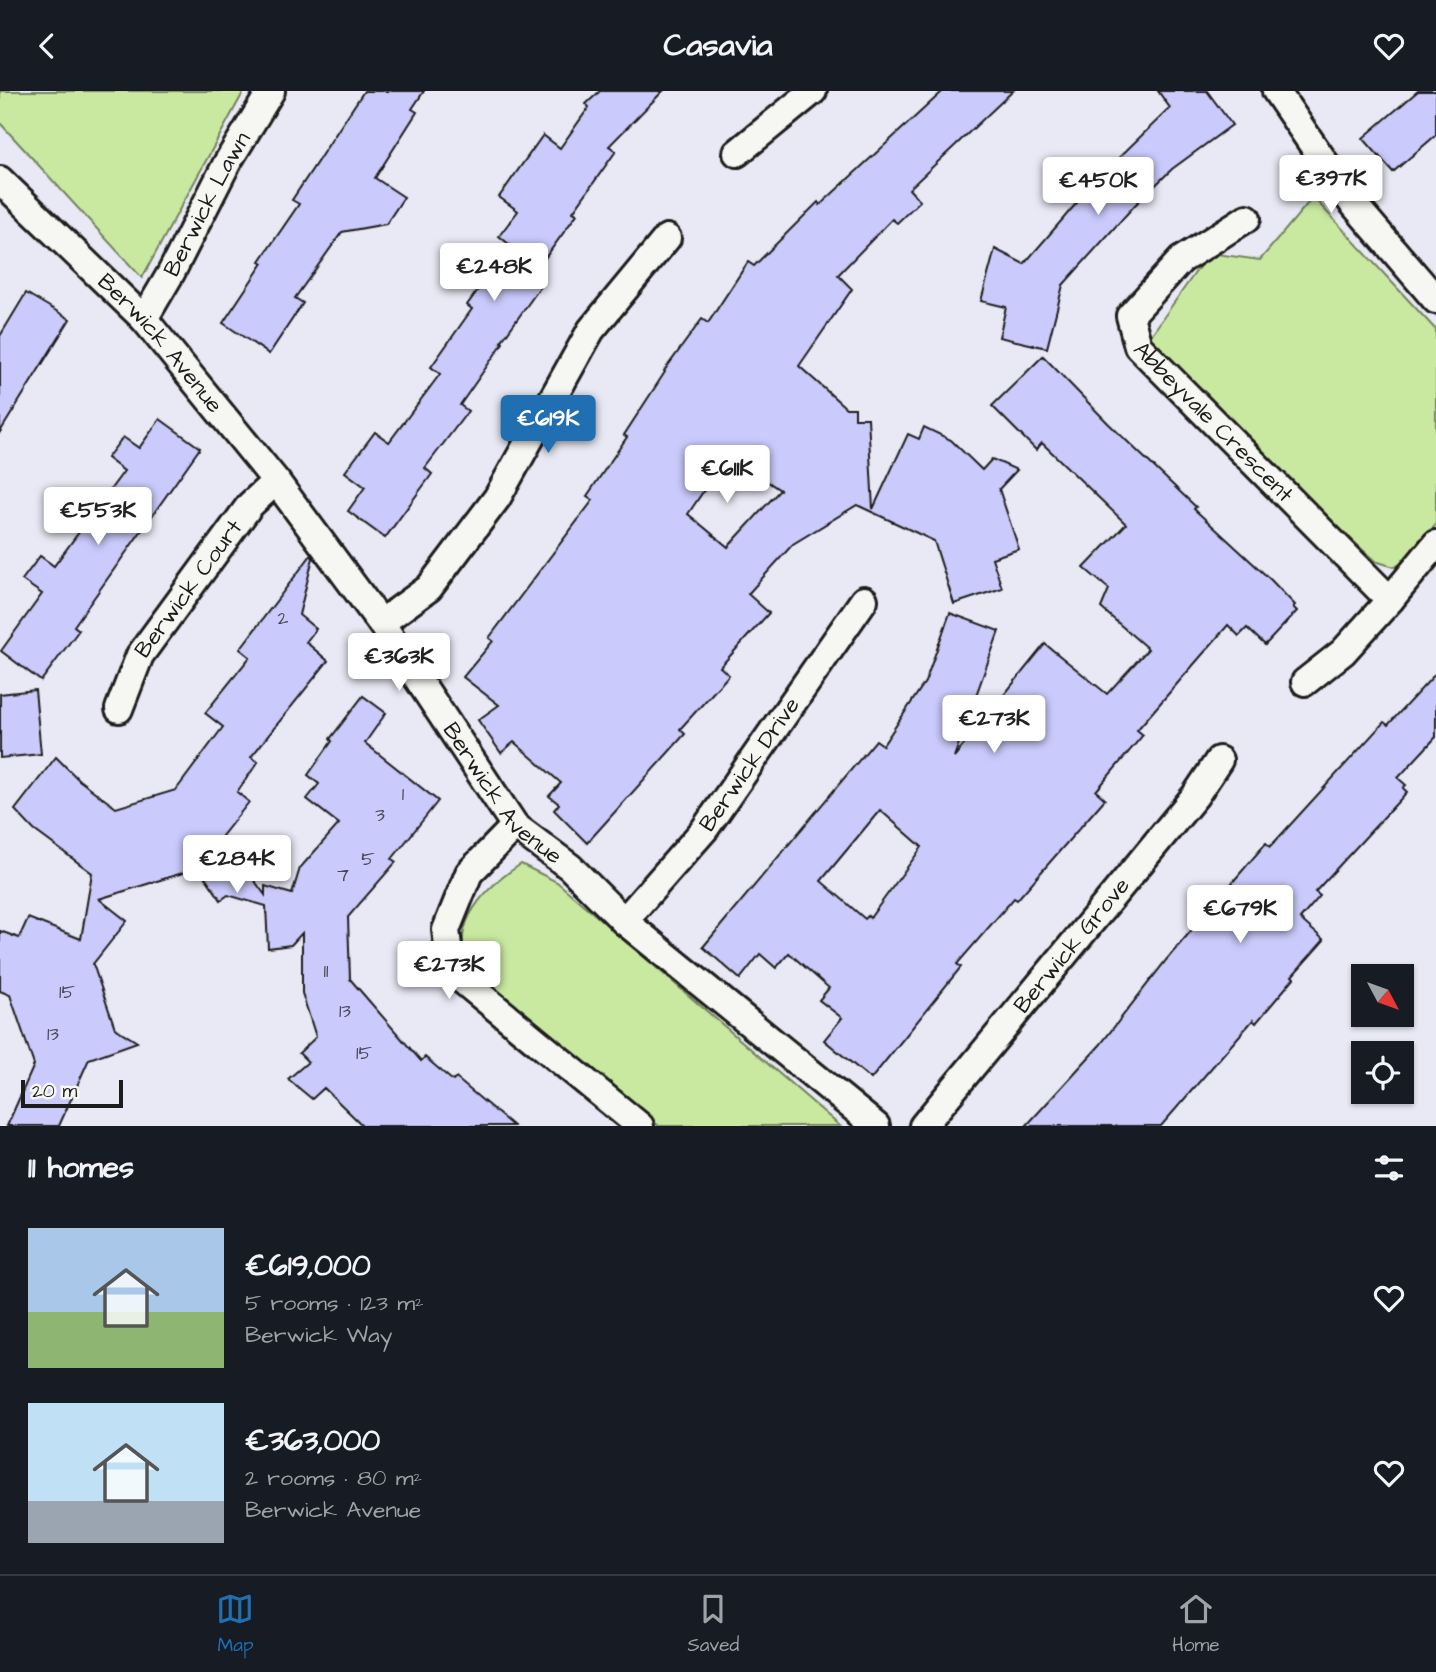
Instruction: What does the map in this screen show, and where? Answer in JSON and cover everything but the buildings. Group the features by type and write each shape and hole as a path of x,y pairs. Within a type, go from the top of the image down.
{"street":[{"name":"Berwick Lawn","path":"144,319 171,273 227,163 271,91"},
{"path":"737,153 813,91"},
{"path":"1276,91 1351,201 1436,300"},
{"name":"Berwick Avenue","path":"2,189 144,319 276,481 381,623 515,826 570,867 624,921 876,1126"},
{"name":"Abbeyvale Crescent","path":"1247,218 1181,260 1130,316 1138,346 1390,600"},
{"path":"381,623 429,588 497,498 592,330 667,238"},
{"name":"Berwick Court","path":"119,709 140,655 250,505 276,481"},
{"path":"1305,682 1343,652 1436,544"},
{"name":"Berwick Drive","path":"624,921 704,830 864,600"},
{"name":"Berwick Grove","path":"923,1126 1195,796 1219,760"},
{"path":"515,826 469,873 446,930 451,971 639,1126"}],"green space":[{"path":"0,91 244,91 142,278 0,123"},
{"path":"1313,197 1436,330 1436,524 1408,561 1394,567 1375,561 1142,348 1209,253 1260,260"},
{"path":"521,864 557,882 840,1126 659,1126 479,980 468,963 463,947 464,930 480,900"}]}
